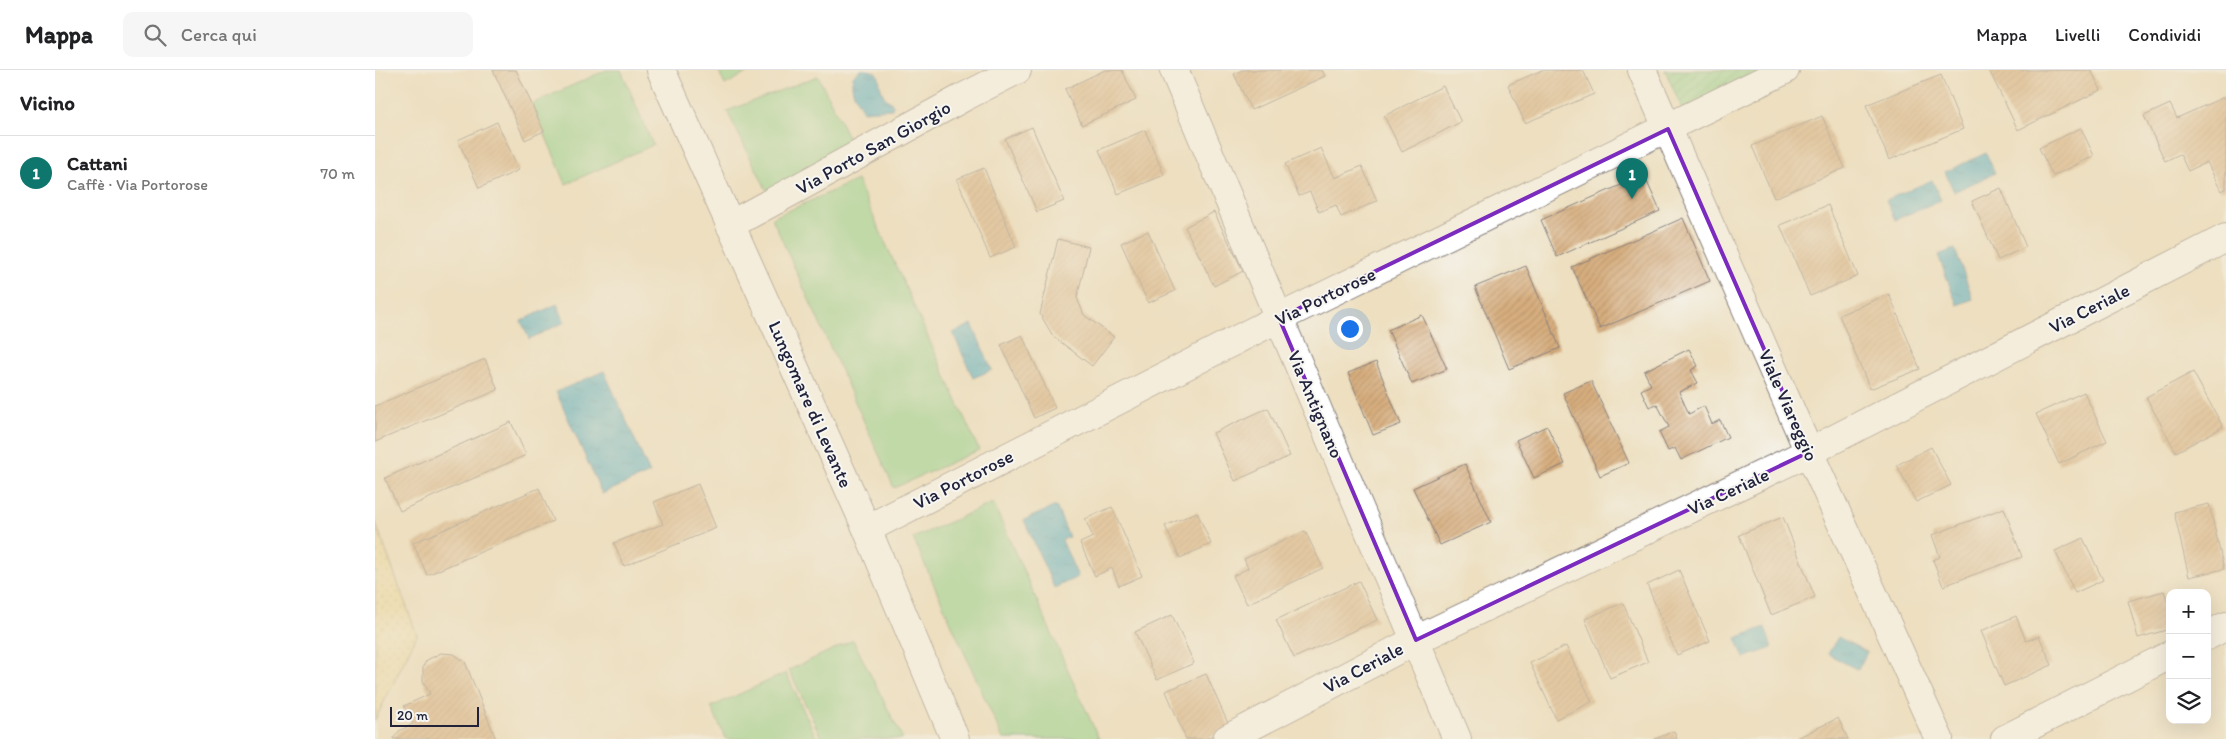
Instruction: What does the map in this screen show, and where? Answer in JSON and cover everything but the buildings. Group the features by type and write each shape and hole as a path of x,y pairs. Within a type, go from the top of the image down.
{"street":[{"name":"Lungomare di Levante","path":"661,70 867,529 955,739"},
{"name":"Via Porto San Giorgio","path":"730,225 965,96 1017,70"},
{"name":"Via Antignano","path":"1174,70 1457,739"},
{"name":"Viale Viareggio","path":"1642,70 1809,452 1939,739"},
{"name":"Via Portorose","path":"867,529 1279,318 1785,70"},
{"name":"Via Ceriale","path":"1227,739 1416,640 1809,452 2226,238"},
{"path":"2211,634 2226,626"},
{"path":"2005,739 2166,657"}],"highlighted area":[{"path":"1668,129 1809,452 1416,640 1279,318"}],"green space":[{"path":"606,70 621,70 653,145 566,184 532,104"},
{"path":"718,70 752,70 725,85"},
{"path":"1665,70 1784,70 1687,120"},
{"path":"818,76 854,149 767,191 727,111"},
{"path":"857,180 979,450 894,488 772,218"},
{"path":"993,503 1099,739 1003,739 913,538"},
{"path":"853,640 903,739 822,739 789,670"},
{"path":"786,673 817,739 726,739 711,707"}],"sand":[{"path":"375,521 417,635 375,720"}],"water":[{"path":"861,70 877,74 881,91 893,104 892,109 863,111 852,86 853,76"},
{"path":"1986,153 1995,173 1954,192 1945,172"},
{"path":"1932,180 1941,200 1895,220 1886,200"},
{"path":"1955,249 1973,299 1957,305 1938,255"},
{"path":"557,304 565,322 529,339 521,321"},
{"path":"972,324 992,370 973,378 953,333"},
{"path":"604,371 650,473 602,494 556,392"},
{"path":"1056,506 1069,537 1062,540 1078,577 1054,588 1024,520"},
{"path":"1765,627 1772,648 1744,658 1736,638"},
{"path":"1838,637 1867,652 1858,670 1828,654"}],"place":[{"name":"Cattani","path":"1632,199"}]}
